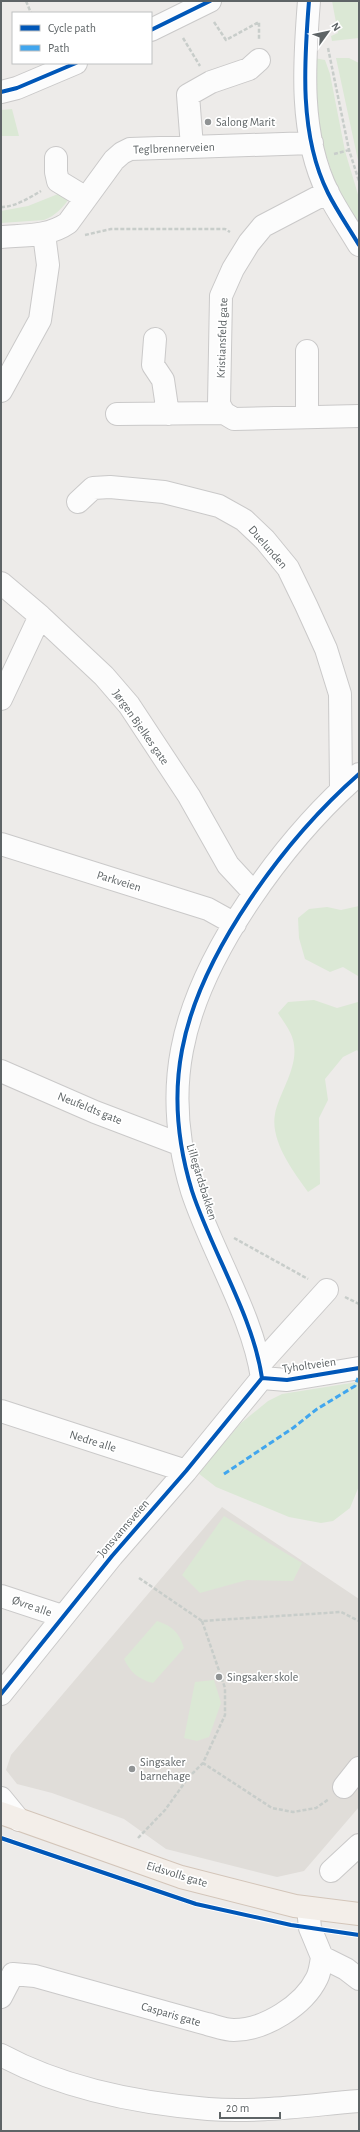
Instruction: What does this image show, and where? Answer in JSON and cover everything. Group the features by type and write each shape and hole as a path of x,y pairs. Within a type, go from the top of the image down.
{"main road":[{"name":"Eidsvolls gate","path":"10,1817 181,1876 295,1906 359,1914"}],"street":[{"path":"309,1 305,52 307,106 312,143 328,192 359,245"},
{"path":"152,30 207,3"},
{"path":"192,147 188,95 210,82 249,69 260,60"},
{"path":"1,92 17,88 74,64"},
{"name":"Teglbrennerveien","path":"1,237 44,234 57,230 68,223 114,160 122,153 130,149 312,143"},
{"path":"56,158 56,172 58,181 86,198"},
{"name":"Kristiansfeld gate","path":"224,413 219,404 221,296 233,269 249,243 264,226 328,192"},
{"path":"1,391 40,320 48,265 44,234"},
{"path":"155,339 153,365 163,380 168,414"},
{"path":"307,351 307,418"},
{"path":"117,414 224,413 234,419 359,416"},
{"name":"Duelunden","path":"78,502 93,488 110,487 164,492 219,506 244,520 265,540 288,568 326,649 340,694 341,789"},
{"name":"Jørgen Bjelkes gate","path":"1,583 40,616 104,676 129,705 189,796 228,866 254,893"},
{"path":"1,699 6,677 40,616"},
{"name":"Lillegårdsbakken","path":"261,1371 238,1302 209,1239 192,1190 180,1144 177,1102 182,1050 195,1003 220,950 254,893 301,834 341,789 359,774"},
{"name":"Parkveien","path":"1,844 208,909 235,924"},
{"name":"Neufeldts gate","path":"1,1071 95,1112 180,1144"},
{"path":"261,1371 327,1290"},
{"name":"Tyholtveien","path":"261,1371 287,1380 359,1368"},
{"name":"Jonsvannsveien","path":"1,1694 62,1616 186,1471 261,1371"},
{"name":"Nedre alle","path":"1,1411 186,1471"},
{"name":"Øvre alle","path":"1,1596 62,1616"},
{"path":"344,1787 359,1768"},
{"path":"1,1798 10,1817"},
{"path":"331,1871 359,1845"},
{"path":"308,1908 310,1928 322,1957 346,1969 359,1979"},
{"name":"Casparis gate","path":"1,1997 13,1974 35,1976 233,2030 263,2024 285,2012 305,1996 317,1977 322,1957"},
{"path":"1,2055 28,2070 122,2098 209,2109 259,2109 359,2101"}],"path":[{"path":"26,1 31,12"},
{"path":"207,3 226,40 260,22 260,60"},
{"path":"172,20 198,62"},
{"path":"327,42 349,150 359,181"},
{"path":"1,207 7,207 23,201 58,181"},
{"path":"82,236 111,229 225,229 249,243"},
{"path":"230,1236 327,1290"},
{"path":"138,1838 165,1810 188,1778 203,1763 226,1715 224,1688 202,1621 139,1578"},
{"path":"202,1621 341,1612 359,1621"},
{"path":"203,1763 272,1808 293,1812 316,1808 344,1787"}],"shaded area":[{"name":"Singsaker skole","path":"222,1507 359,1599 359,1807 304,1871 277,1877 166,1849 124,1819 52,1793 17,1784 6,1770 11,1755"}],"green space":[{"path":"332,1 359,1 359,38 332,41 331,36 338,33"},
{"path":"314,58 325,60 330,74 345,151 359,198 359,227 335,182 318,130"},
{"path":"336,58 349,58 359,63 359,165"},
{"path":"12,109 19,136 1,136 1,110"},
{"path":"58,194 70,197 59,211 52,216 44,220 1,223 1,211 28,206"},
{"path":"359,906 359,1053 357,1050 343,1057 325,1079 328,1100 319,1118 320,1184 308,1192 296,1175 279,1145 274,1124 277,1105 292,1069 294,1059 291,1033 278,1013 288,1002 314,1000 337,1008 358,1002 358,976 343,967 330,972 305,959 299,938 298,918 309,909 327,907 341,910"},
{"path":"357,1382 359,1385 359,1486 350,1508 333,1521 321,1523 289,1517 216,1487 198,1473 241,1423 268,1401 282,1394"},
{"path":"224,1516 302,1563 293,1581 247,1580 200,1593 182,1575"},
{"path":"157,1621 174,1630 180,1638 184,1648 153,1683 143,1680 136,1675 129,1668 124,1659"},
{"path":"214,1680 221,1703 209,1737 197,1741 184,1738 195,1682"}],"marked path":[{"path":"224,1474 293,1428 317,1409 355,1386 358,1378"}],"cycle path":[{"path":"152,30 210,1"},
{"path":"309,1 305,74 308,123 312,147 319,171 328,193 359,245"},
{"path":"1,92 17,88 74,64"},
{"path":"262,1378 250,1331 200,1214 187,1174 178,1121 179,1068 182,1050 192,1013 207,975 227,937 250,900 303,830 331,800 359,774"},
{"path":"262,1378 287,1380 359,1368"},
{"path":"1,1694 112,1556 186,1471 262,1378"},
{"path":"1,1838 196,1904 291,1925 359,1935"}],"place":[{"name":"Salong Marit","path":"208,122"},
{"name":"Singsaker skole","path":"219,1677"},
{"name":"Singsaker barnehage","path":"132,1769"}]}
